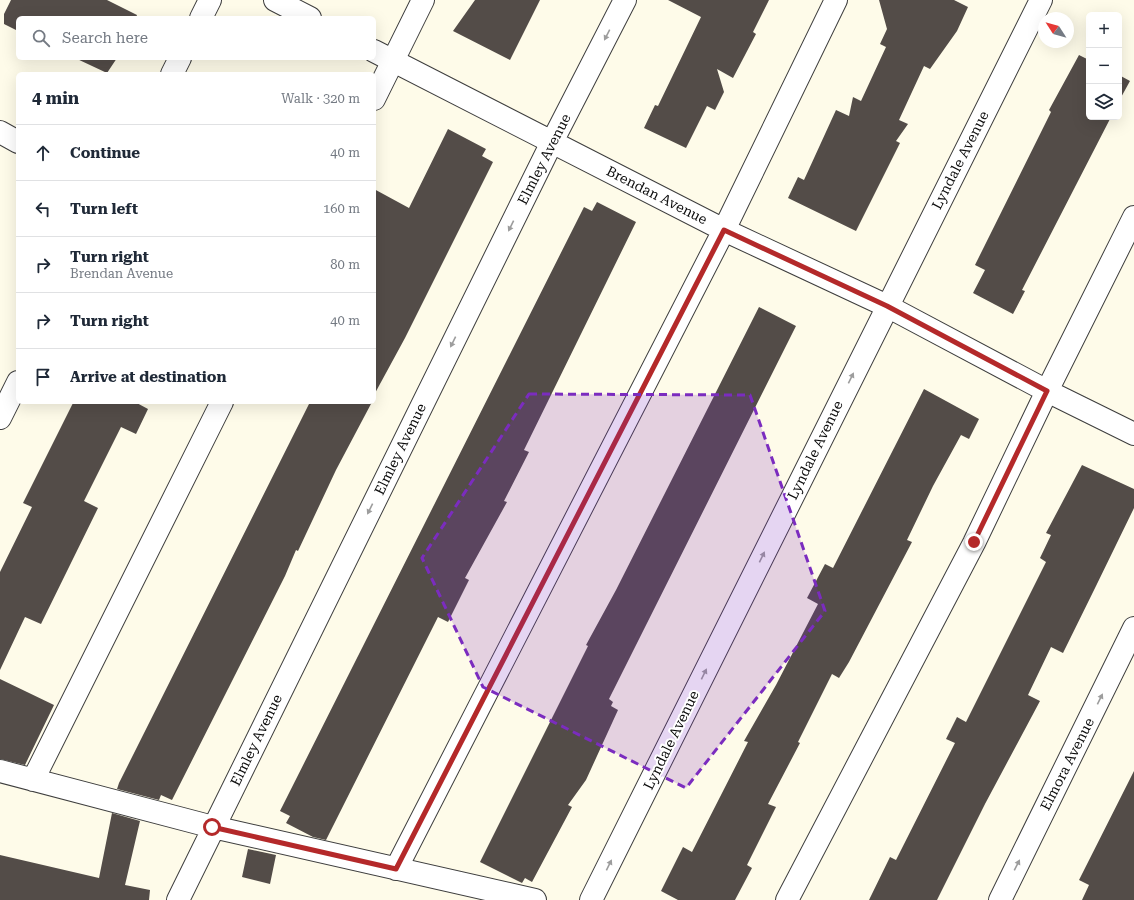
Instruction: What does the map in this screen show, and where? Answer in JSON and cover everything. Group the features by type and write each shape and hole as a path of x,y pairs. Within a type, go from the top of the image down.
{"street":[{"path":"201,16 210,0"},
{"path":"275,0 306,16"},
{"path":"376,95 423,0"},
{"name":"Elmley Avenue","path":"178,900 212,827 552,142 625,0"},
{"path":"396,869 724,230 836,0"},
{"name":"Lyndale Avenue","path":"591,900 1041,0"},
{"name":"Brendan Avenue","path":"376,52 724,230 887,306 1047,391 1134,434"},
{"path":"173,72 179,60"},
{"path":"0,132 16,141"},
{"path":"787,900 974,542 1047,391 1134,217"},
{"path":"0,418 16,386"},
{"path":"33,780 221,404"},
{"name":"Elmora Avenue","path":"1000,900 1134,628"},
{"path":"0,771 212,827 535,900"}],"highlighted area":[{"path":"529,394 750,395 825,611 686,788 483,687 422,558"}],"building":[{"path":"11,0 107,0 137,15 16,16 16,30 4,24 4,14"},
{"path":"475,0 540,0 510,60 453,31"},
{"path":"668,0 769,0 753,32 756,34 733,78 717,69 724,92 715,110 707,106 686,148 644,128 655,105 658,106 701,17"},
{"path":"879,0 954,0 968,7 957,31 930,69 924,66 899,120 908,124 896,141 900,143 856,231 788,198 798,177 804,180 836,110 849,116 853,97 861,101 886,47 880,44 887,29"},
{"path":"1079,55 1086,58 1086,120 1109,120 1022,290 1025,291 1013,314 973,293 985,270 975,265 1051,112 1049,110"},
{"path":"79,60 116,60 108,72"},
{"path":"1122,77 1130,81 1122,96"},
{"path":"448,129 486,149 482,156 493,162 405,338 376,391 376,190 409,208"},
{"path":"597,202 636,222 524,450 529,452 504,501 507,502 465,578 469,580 448,622 438,617 326,840 313,837 286,823 290,816 280,811 584,207 592,211"},
{"path":"759,307 796,326 609,699 613,702 611,706 618,710 586,780 568,805 572,807 532,882 525,878 522,883 480,862 588,646 586,645 616,590"},
{"path":"924,389 979,419 969,439 961,435 933,486 907,540 912,542 849,662 839,678 832,674 798,742 800,743 768,804 776,807 747,865 752,868 735,900 678,900 661,891 683,847 692,852 748,742 744,741 776,685 818,604 807,598 825,564 833,568"},
{"path":"72,404 139,404 148,409 136,434 121,427 84,501 98,508 41,624 25,617 0,670 0,572 32,507 23,503"},
{"path":"309,404 371,404 336,470 298,551 296,550 285,576 172,800 161,795 159,800 117,789"},
{"path":"1082,465 1134,489 1134,508 1063,653 1051,647 1028,695 1040,701 985,804 937,900 869,900 890,857 896,860 955,743 946,739 957,717 966,722 1046,562 1040,558 1051,535 1046,533"},
{"path":"0,679 54,705 25,765 0,759"},
{"path":"1134,771 1134,900 1082,900 1089,885 1079,880"},
{"path":"112,813 140,821 125,885 150,890 149,900 0,900 0,855 99,878"},
{"path":"248,849 276,855 270,884 242,877"}],"route":[{"path":"212,827 396,869 724,230 887,306 1047,391 974,542"}]}
